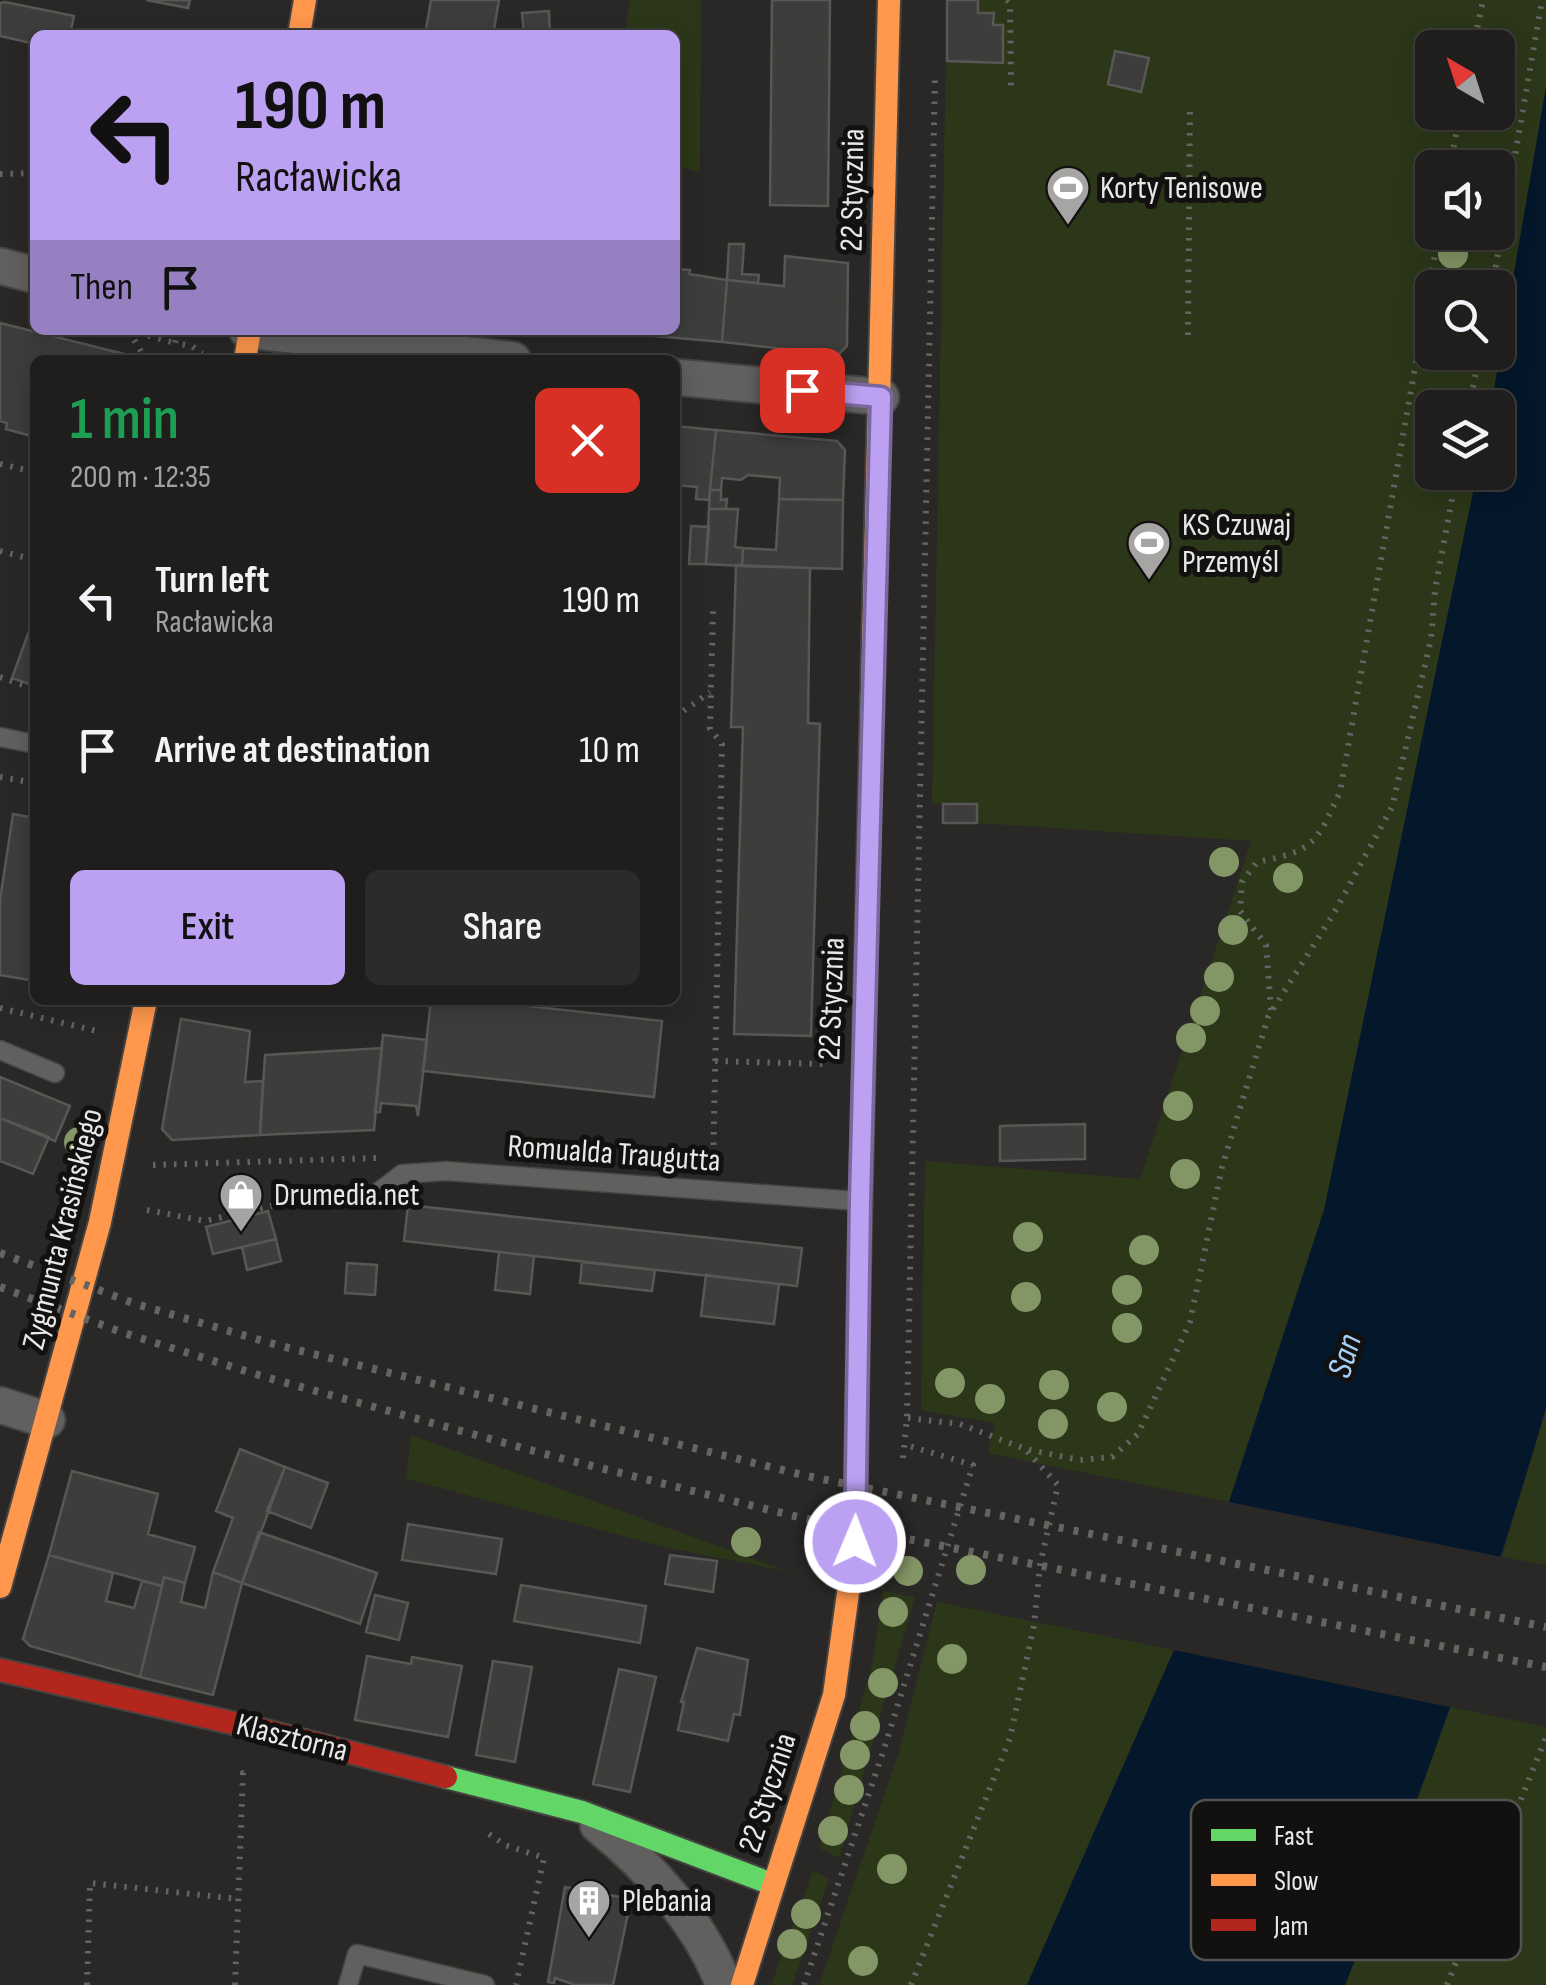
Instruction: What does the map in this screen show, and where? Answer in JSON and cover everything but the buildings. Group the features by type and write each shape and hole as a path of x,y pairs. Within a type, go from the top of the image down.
{"street":[{"path":"300,30 305,0"},
{"name":"22 Stycznia","path":"742,1985 834,1694 855,1542 890,0"},
{"path":"0,266 30,274"},
{"path":"293,335 469,355"},
{"path":"680,377 881,397"},
{"name":"Zygmunta Krasińskiego","path":"0,1587 108,1196 145,1005"},
{"path":"0,1405 47,1420"},
{"name":"Klasztorna","path":"0,1670 254,1728 582,1812 772,1884"},
{"name":"Klasztorna","path":"582,1812 619,1841 660,1884 714,1958 724,1985"}],"lane":[{"path":"0,737 30,743"},
{"path":"0,1050 55,1073"},
{"name":"Romualda Traugutta","path":"372,1197 402,1174 446,1171 860,1201"},
{"path":"348,1985 357,1954 485,1985"}],"path":[{"path":"1007,0 1011,87"},
{"path":"1477,30 1484,0"},
{"path":"1495,270 1542,0"},
{"path":"804,1985 973,1465 906,1445 934,69"},
{"path":"1188,335 1190,106"},
{"path":"0,174 30,173"},
{"path":"1272,1012 1266,945 1240,911 1242,882 1258,862 1292,856 1317,840 1340,792 1436,250"},
{"path":"147,335 192,346"},
{"path":"174,342 176,335"},
{"path":"0,464 30,471"},
{"path":"908,1418 960,1424 1025,1449 1080,1460 1112,1457 1138,1434 1190,1322 1222,1167 1272,1012 1334,913 1392,807 1431,639 1435,590 1454,490"},
{"path":"0,551 30,559"},
{"path":"712,1192 722,744 710,729 713,610"},
{"path":"0,678 30,687"},
{"path":"680,713 711,691"},
{"path":"0,777 30,782"},
{"path":"0,1008 87,1030"},
{"path":"715,1060 838,1064"},
{"path":"152,1165 394,1158"},
{"path":"141,1209 205,1221 318,1195 372,1197"},
{"path":"910,1985 1010,1738 1058,1485 1025,1449"},
{"path":"1521,1800 1546,1737"},
{"path":"235,1985 243,1774 261,1778"},
{"path":"482,1829 505,1845 544,1858 516,1985"},
{"path":"87,1985 90,1883 238,1899"},
{"path":"1448,1985 1458,1960"}],"green space":[{"path":"630,0 701,0 700,172 680,167 680,30 626,30"},
{"name":"KS Czuwaj Przemyśl","path":"947,0 1546,0 1546,87 1515,270 1415,270 1415,370 1497,370 1494,390 1415,390 1415,490 1473,490 1324,1210 1229,1502 988,1453 995,1423 921,1410 925,1161 1140,1179 1251,841 977,823 976,804 932,804"},
{"path":"1546,1408 1546,1565 1502,1557"},
{"path":"411,1435 787,1571 669,1548 406,1479"},
{"path":"883,1591 915,1597 839,1858 819,1848 872,1666"},
{"path":"937,1602 1174,1650 1027,1985 819,1985 899,1752"},
{"path":"1450,1707 1546,1727 1546,1985 1345,1985 1354,1960 1521,1960 1521,1800 1415,1800"},
{"path":"813,1871 829,1879 792,1985 771,1985"}],"water":[{"name":"San","path":"1546,87 1546,1407 1497,1566 1416,1800 1191,1800 1191,1960 1355,1960 1345,1985 1027,1985 1174,1650 1229,1502 1324,1210 1473,490 1515,490 1515,390 1494,390 1497,370 1515,370 1515,270"}],"pier":[{"path":"1224,1501 1507,1558 1454,1708 1169,1649"}],"railway":[{"path":"0,1253 136,1304 277,1345 807,1476 1546,1627"},
{"path":"0,1287 124,1333 265,1377 556,1457 798,1517 1546,1667"}],"traffic: fast":[{"path":"859,1273 873,645"},
{"path":"446,1777 582,1812 772,1884"}],"traffic: slow":[{"path":"300,30 305,0"},
{"path":"873,645 889,0"},
{"path":"246,355 249,335"},
{"path":"0,1587 100,1222 145,1005"},
{"path":"742,1985 834,1695 855,1542 859,1273"}],"traffic: jam":[{"path":"0,1670 255,1728 446,1777"}],"place":[{"name":"Korty Tenisowe","path":"1068,226"},
{"name":"KS Czuwaj Przemyśl","path":"1149,581"},
{"name":"Drumedia.net","path":"241,1233"},
{"name":"Plebania","path":"589,1939"}],"route":[{"path":"802,390 881,397 855,1542"}]}
